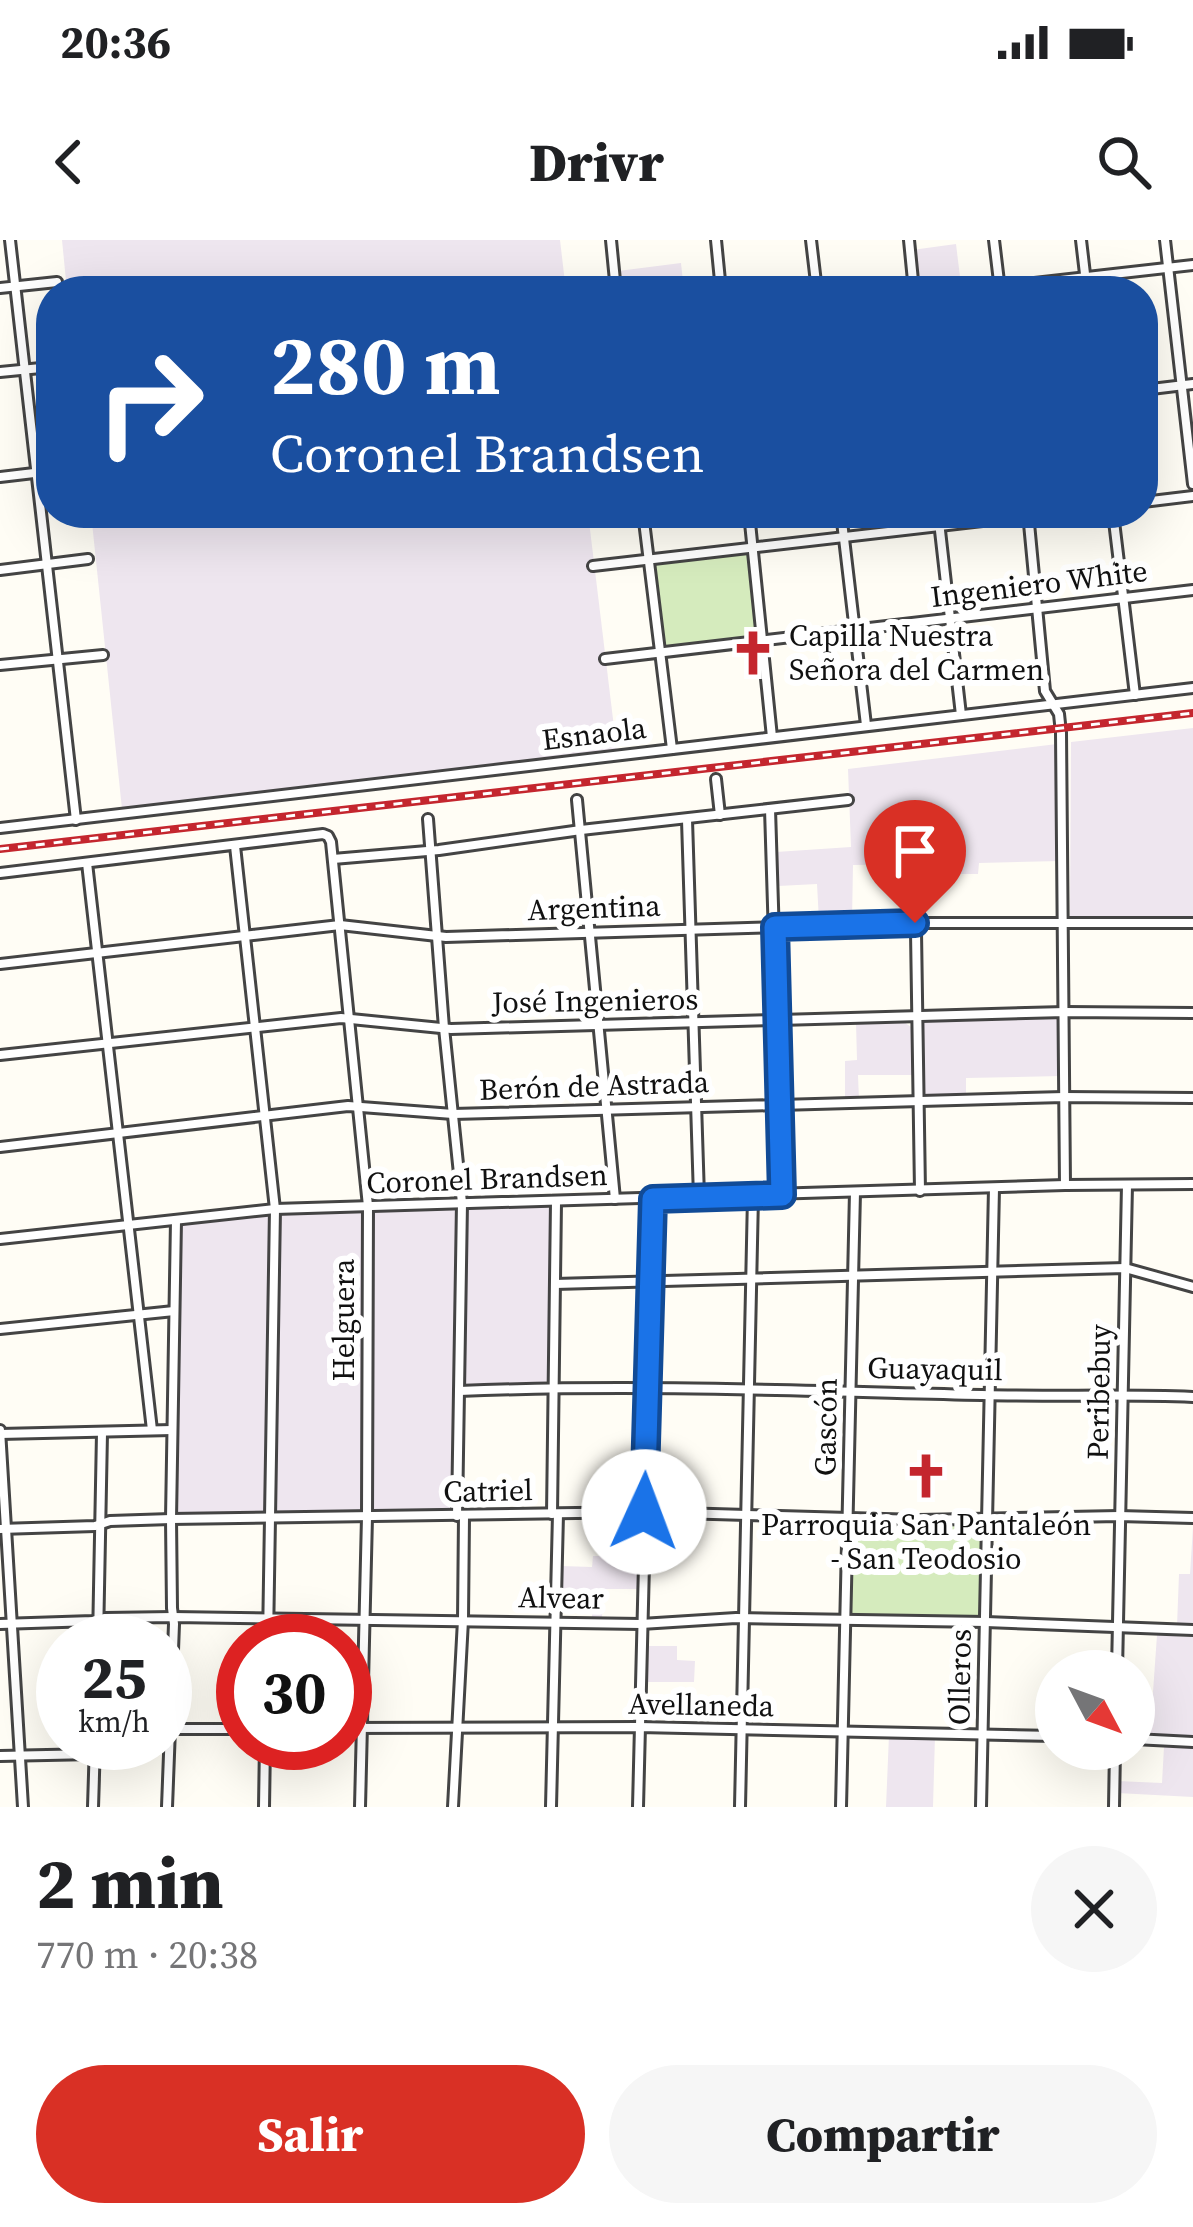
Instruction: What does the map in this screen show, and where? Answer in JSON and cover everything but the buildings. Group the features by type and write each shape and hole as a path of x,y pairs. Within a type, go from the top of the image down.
{"street":[{"path":"10,240 36,481"},
{"path":"611,240 615,276"},
{"path":"716,240 720,276"},
{"path":"811,240 815,276"},
{"path":"909,240 913,276"},
{"path":"994,240 998,276"},
{"path":"1081,240 1085,276"},
{"path":"1165,240 1193,484"},
{"path":"1093,276 1193,265"},
{"path":"0,288 36,284"},
{"path":"0,372 36,369"},
{"path":"1158,387 1193,384"},
{"path":"0,477 35,473"},
{"path":"1158,500 1193,496"},
{"path":"42,528 76,820"},
{"path":"645,528 672,749"},
{"path":"751,528 772,736"},
{"path":"843,528 866,725"},
{"path":"593,566 923,528"},
{"path":"940,528 961,715"},
{"path":"1029,528 1045,691 1059,714 1061,733 1065,1185"},
{"path":"1115,528 1136,695"},
{"path":"0,571 88,560"},
{"name":"Ingeniero White","path":"605,659 1193,590"},
{"path":"0,665 103,655"},
{"name":"Esnaola","path":"0,828 1193,688"},
{"path":"716,779 720,815"},
{"path":"578,800 615,1199"},
{"path":"333,859 848,800"},
{"path":"770,809 782,1195"},
{"path":"428,819 462,1204 463,1620 453,1807"},
{"path":"687,820 699,1197"},
{"name":"Helguera","path":"236,846 323,834 328,836 333,859 368,1206 364,1614"},
{"path":"0,873 236,846 274,1209 269,1614"},
{"path":"88,863 152,1430"},
{"path":"915,867 920,1191"},
{"name":"Argentina","path":"0,964 340,925 438,936 915,923 1193,923"},
{"name":"José Ingenieros","path":"0,1055 350,1018 444,1028 1193,1013"},
{"name":"Berón de Astrada","path":"0,1147 356,1106 453,1114 1064,1097 1193,1098"},
{"name":"Coronel Brandsen","path":"0,1239 274,1209 1193,1184"},
{"name":"Peribebuy","path":"1117,1650 1127,1185"},
{"name":"Olleros","path":"981,1807 994,1188"},
{"name":"Gascón","path":"841,1807 855,1192"},
{"path":"740,1807 753,1196"},
{"path":"638,1807 653,1199"},
{"path":"550,1807 556,1621 556,1202"},
{"path":"173,1614 176,1220"},
{"path":"555,1284 1124,1268 1193,1288"},
{"path":"0,1329 174,1311"},
{"name":"Guayaquil","path":"459,1391 648,1387 1193,1397"},
{"path":"23,1807 0,1433 172,1430"},
{"path":"99,1614 103,1433"},
{"name":"Catriel","path":"3,1529 171,1520 644,1512 848,1518 1193,1518"},
{"name":"Alvear","path":"372,1619 641,1624 743,1619 986,1622 1193,1630"},
{"name":"Alvear","path":"0,1624 36,1623"},
{"name":"Avellaneda","path":"372,1727 1035,1736"},
{"path":"1155,1739 1193,1742"},
{"path":"0,1756 36,1756"},
{"path":"93,1807 94,1770"},
{"path":"167,1770 167,1807"},
{"path":"264,1807 265,1770"},
{"name":"Helguera","path":"360,1807 361,1770"},
{"path":"1114,1807 1115,1770"}],"shaded area":[{"path":"62,240 560,240 564,276 66,276"},
{"path":"956,244 960,276 915,276 912,250"},
{"path":"681,263 682,276 618,276 618,271"},
{"path":"93,528 590,528 617,752 122,809"},
{"path":"1193,728 1193,916 1070,916 1071,742"},
{"path":"1057,744 1060,861 979,863 978,874 919,874 918,864 853,865 852,920 819,921 817,884 778,886 776,852 851,847 848,769"},
{"path":"1060,1016 1061,1076 966,1078 966,1096 923,1095 921,1022 927,1018"},
{"path":"904,1022 911,1027 913,1075 858,1075 859,1100 845,1100 845,1061 857,1060 856,1023"},
{"path":"546,1206 553,1212 551,1377 543,1384 457,1388 453,1509 177,1513 180,1224 267,1213"},
{"path":"1193,1527 1193,1627 1177,1626 1179,1574 1190,1574"},
{"path":"593,1556 639,1556 639,1589 603,1589 602,1618 592,1618 592,1590 560,1589 561,1566 592,1567"},
{"path":"1157,1635 1193,1637 1193,1738 1155,1735"},
{"path":"645,1646 677,1646 677,1660 695,1661 694,1682 644,1682"},
{"path":"889,1735 935,1736 933,1807 886,1807"},
{"path":"1164,1747 1193,1748 1193,1797 1117,1793 1117,1781 1162,1783"}],"green space":[{"path":"747,552 759,638 670,648 664,644 657,562"},
{"path":"851,1523 979,1524 981,1614 977,1619 850,1614"}],"railway":[{"path":"0,849 1193,713"}],"place":[{"name":"Capilla Nuestra Señora del Carmen","path":"753,653"},
{"name":"Parroquia San Pantaleón - San Teodosio","path":"926,1476"}],"route":[{"path":"644,1512 653,1199 782,1195 775,927 915,923"}]}
